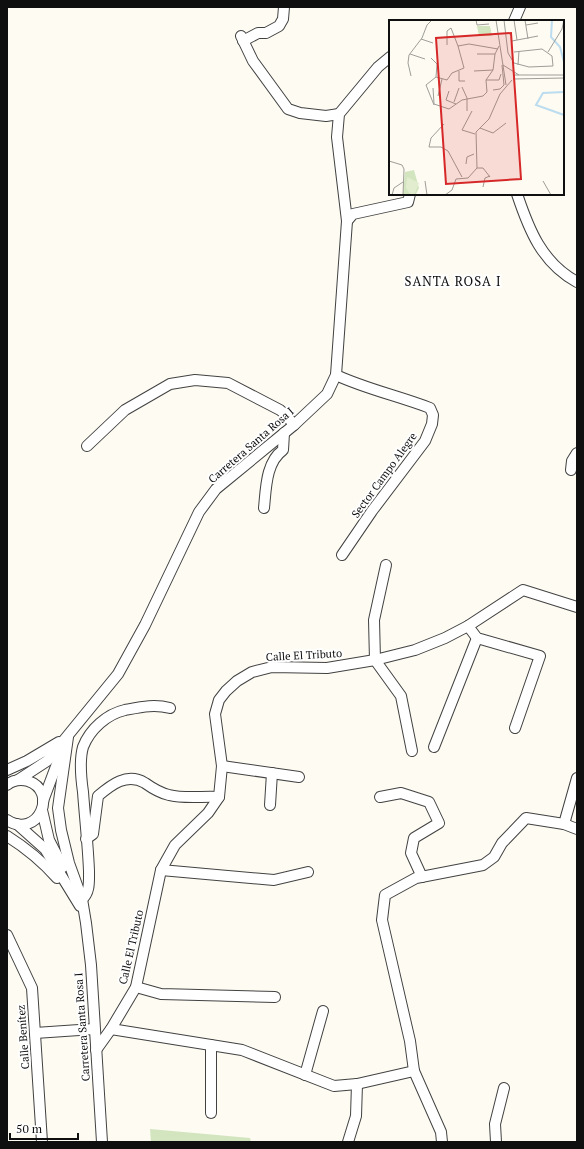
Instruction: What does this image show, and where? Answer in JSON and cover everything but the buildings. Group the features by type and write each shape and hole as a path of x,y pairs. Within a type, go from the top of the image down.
{"street":[{"path":"284,7 283,19 279,26 266,33 258,33 242,39 252,61 288,109 326,116 339,114 378,67 389,58"},
{"path":"514,20 520,7"},
{"name":"Carretera Santa Rosa I","path":"102,1142 91,965 82,899 69,863 61,830 58,808 69,735 118,674 148,619 200,512 216,489 294,425 327,394 336,375 347,221 337,137 339,114"},
{"path":"347,221 353,214 408,202 410,195"},
{"path":"517,195 534,238 549,260 577,282"},
{"name":"Sector Campo Alegre","path":"336,375 356,384 386,392 430,408 433,415 432,424 426,441 372,511 342,555"},
{"path":"87,446 125,410 170,384 195,380 228,383 280,410 294,425"},
{"path":"264,508 266,486 273,460 283,450 284,433"},
{"path":"571,470 572,461 577,453"},
{"path":"386,564 374,620 375,660 401,696 412,751"},
{"name":"Calle El Tributo","path":"96,1050 111,1029 136,987 161,870 175,846 208,813 219,796 222,766 215,714 219,700 236,681 252,672 272,667 327,668 375,660 415,650 445,638 468,626 523,590 577,607"},
{"path":"468,626 477,638 540,656 515,728"},
{"path":"434,747 477,638"},
{"path":"82,899 86,896 89,886 81,764 84,746 89,736 104,719 115,712 151,705 170,708"},
{"path":"7,770 27,761 69,735"},
{"path":"7,785 18,780 47,761 69,735"},
{"path":"17,824 30,823 37,817 69,735"},
{"path":"222,766 299,777"},
{"path":"270,805 272,773"},
{"path":"564,824 577,778"},
{"path":"86,839 93,834 98,796 115,782 134,779 150,788 170,796 219,796"},
{"name":"Carretera Santa Rosa I","path":"18,780 27,781 35,785 41,792 49,840 83,911"},
{"path":"380,797 401,793 429,802 439,823 414,838 411,853 422,877"},
{"path":"442,1142 441,1132 414,1071 410,1041 382,920 385,895 416,878 483,865 494,857 502,843 526,818 564,824 577,829"},
{"name":"Carretera Santa Rosa I","path":"7,820 17,824 45,849 83,911"},
{"path":"7,836 31,851 45,864 83,911"},
{"path":"161,870 274,880 308,872"},
{"name":"Calle Benítez","path":"7,935 32,988 42,1142"},
{"path":"136,987 161,994 211,994 275,997"},
{"path":"306,1075 323,1011"},
{"path":"35,1032 94,1029"},
{"path":"111,1029 242,1050 334,1086 357,1084 414,1071"},
{"path":"211,1045 211,1113"},
{"path":"348,1142 356,1116 357,1084"},
{"path":"496,1142 495,1124 504,1088"}],"green space":[{"path":"150,1129 250,1138 251,1142 151,1142"}],"district":[{"name":"SANTA ROSA I","path":"453,281"}]}
